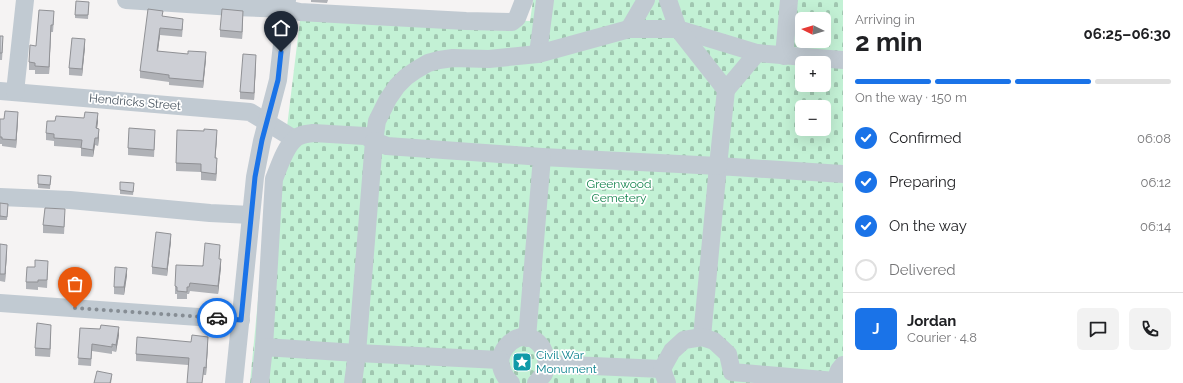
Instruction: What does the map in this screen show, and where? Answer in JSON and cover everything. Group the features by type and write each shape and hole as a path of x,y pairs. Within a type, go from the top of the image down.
{"street":[{"path":"8,92 25,0"},
{"path":"126,0 233,7 286,4 300,12 512,22 517,18 524,2"},
{"path":"538,54 545,0"},
{"path":"629,29 646,0"},
{"path":"668,0 678,29 726,90"},
{"path":"784,56 789,0"},
{"path":"234,383 255,177 262,140 278,80 286,4"},
{"path":"353,383 357,353 374,140 377,121 388,99 397,86 416,70 440,60 453,58 489,59 538,54 629,29 678,29 757,53 843,60"},
{"path":"702,337 726,90 757,53"},
{"name":"Hendricks Street","path":"8,92 250,112 294,139"},
{"path":"260,383 264,347 274,180 288,147 294,139 305,134 313,133 365,136 387,146 542,157 843,174"},
{"path":"527,338 542,157"},
{"path":"0,197 70,200 210,213 251,215"},
{"path":"0,304 241,320"},
{"path":"511,383 502,371 500,360 501,353 509,342 521,337 537,341 542,346 545,353 547,364 544,374 536,383"},
{"path":"547,364 664,376 672,351 684,340 702,337 714,341 728,354 730,378 835,381 839,370 843,365"},
{"path":"264,347 500,360"}],"green space":[{"name":"Greenwood Cemetery","path":"533,0 843,0 843,383 250,383 270,175 286,135 301,12 530,21"}],"building":[{"path":"76,1 89,2 88,15 75,15"},
{"path":"148,9 163,11 162,16 183,19 182,30 160,28 157,51 188,54 188,51 206,52 203,81 169,78 169,75 140,71"},
{"path":"222,9 243,11 242,32 220,30"},
{"path":"39,10 54,11 53,25 51,25 49,67 35,66 35,63 29,62 30,45 36,46"},
{"path":"0,36 3,36 2,53 0,53"},
{"path":"72,38 85,39 82,69 69,68"},
{"path":"243,54 256,55 254,93 240,92"},
{"path":"5,111 18,112 16,140 2,139 2,137 0,137 0,119 4,119"},
{"path":"85,112 98,113 96,128 99,129 98,138 95,138 93,150 81,148 82,140 54,138 54,134 46,133 47,121 55,121 56,116 84,118"},
{"path":"129,128 155,130 154,150 128,148"},
{"path":"204,129 217,130 215,158 217,158 216,174 201,172 201,164 176,163 177,130 204,131"},
{"path":"38,175 51,176 50,185 38,184"},
{"path":"120,182 134,183 133,192 120,190"},
{"path":"0,203 8,204 7,217 0,216"},
{"path":"45,208 65,209 64,227 43,225"},
{"path":"156,232 171,234 167,269 152,267"},
{"path":"205,243 220,245 219,259 221,259 218,286 190,283 189,287 187,287 187,292 177,291 177,287 175,286 176,265 203,266"},
{"path":"0,244 7,245 5,274 0,274"},
{"path":"35,260 48,261 47,280 26,282 27,267 35,267"},
{"path":"115,267 127,268 124,287 114,287"},
{"path":"71,270 82,271 80,288 69,286"},
{"path":"37,323 51,325 50,349 35,348"},
{"path":"101,325 119,327 116,345 112,344 112,347 92,344 91,359 78,358 80,328 100,329"},
{"path":"192,335 208,337 206,368 204,367 202,383 187,383 189,358 136,354 137,337 191,342"},
{"path":"97,371 112,374 110,383 94,383"}],"way so far":[{"path":"75,308 217,318"}],"place":[{"name":"Civil War Monument","path":"522,362"}],"route":[{"path":"217,318 241,320 255,177 262,140 278,80 281,52"}]}
